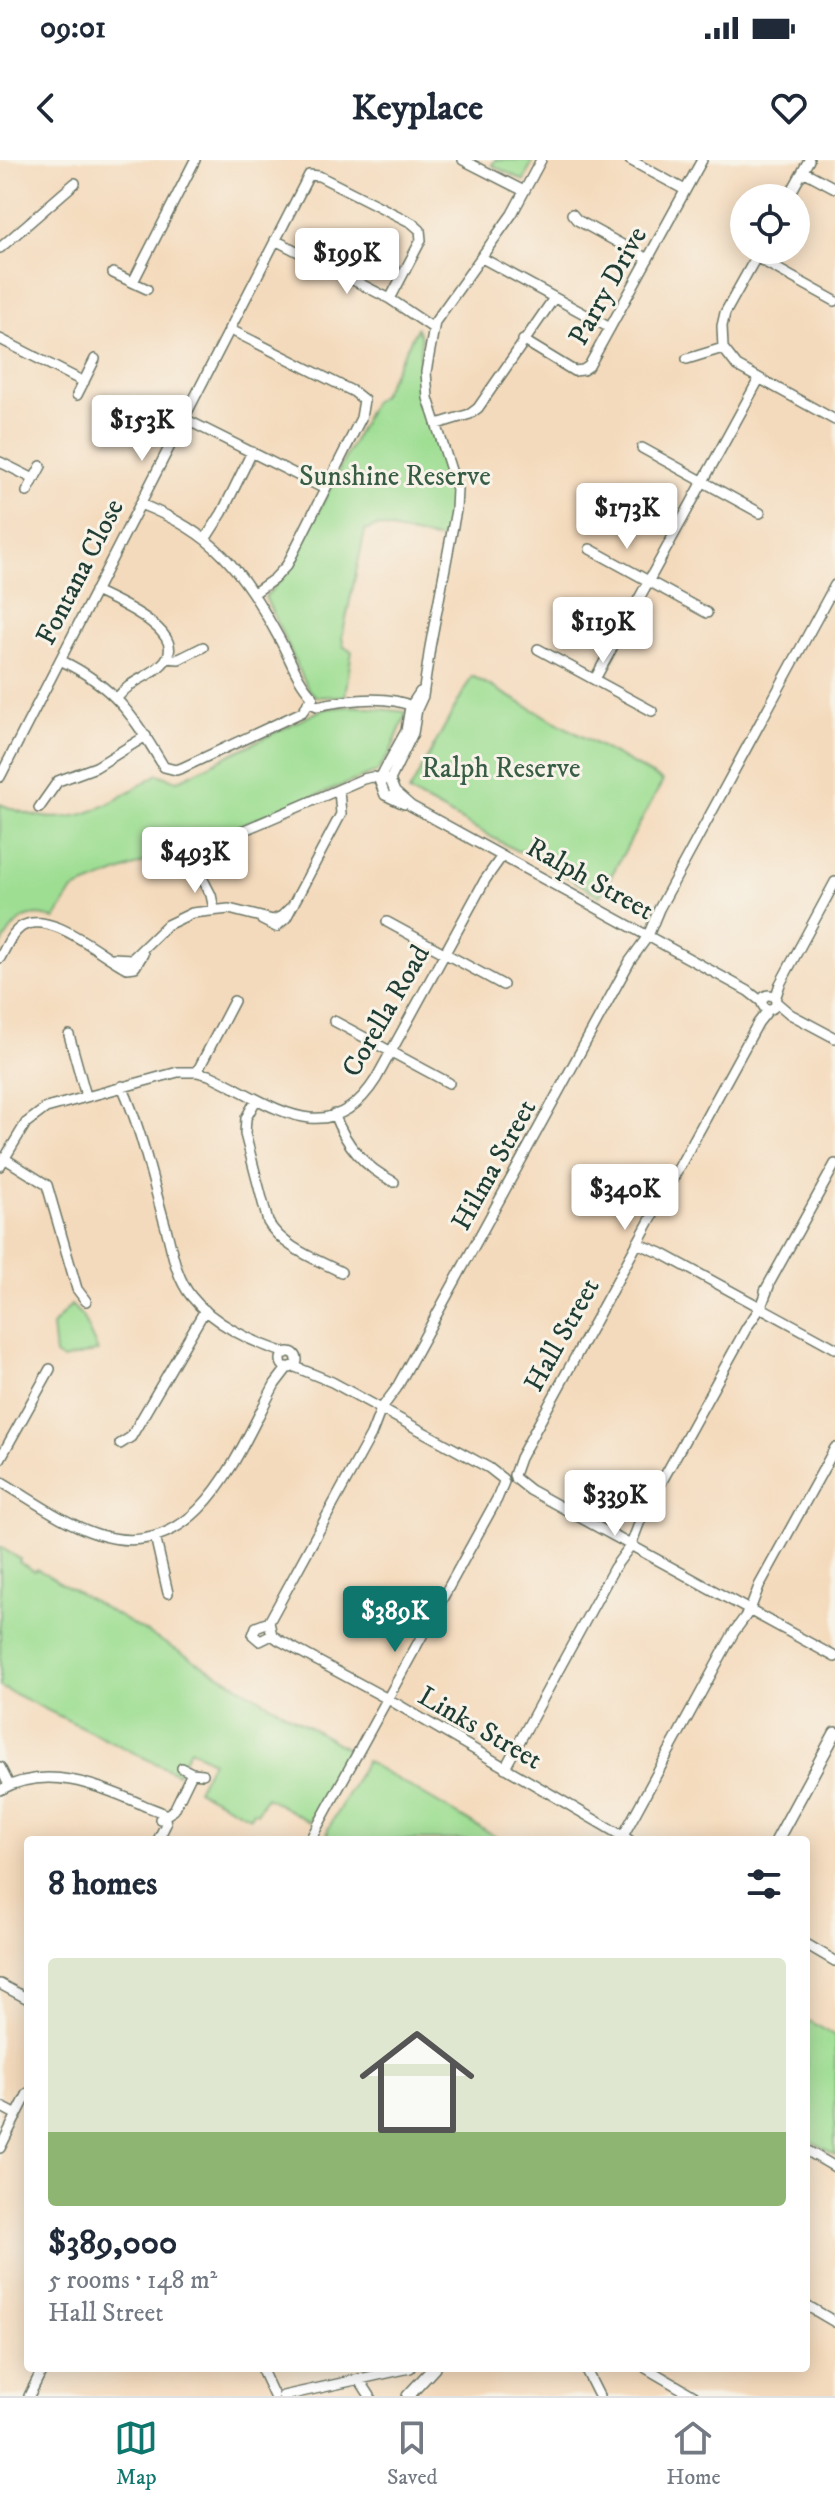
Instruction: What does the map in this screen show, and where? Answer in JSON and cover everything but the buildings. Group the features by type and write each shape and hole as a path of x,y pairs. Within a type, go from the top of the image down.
{"street":[{"path":"133,282 195,160"},
{"path":"463,160 524,191"},
{"path":"412,708 423,696 457,500 457,489 428,398 426,379 433,328 482,258 541,160"},
{"path":"630,160 685,190"},
{"name":"Parry Drive","path":"523,340 574,371 589,366 702,160"},
{"path":"796,184 809,160"},
{"path":"803,171 835,188"},
{"name":"Fontana Close","path":"0,777 310,174 370,201 420,230 421,240 390,299"},
{"path":"0,248 75,183"},
{"path":"572,214 577,220 648,259"},
{"path":"275,240 390,299 433,328"},
{"path":"482,258 610,328"},
{"path":"752,264 725,313 723,348 737,366 835,420"},
{"path":"774,264 835,301"},
{"path":"113,273 147,289"},
{"path":"437,424 470,414 478,408 554,298"},
{"path":"229,329 354,392 364,400 361,418 287,565 254,593"},
{"path":"0,339 84,382"},
{"path":"687,359 723,348"},
{"path":"77,395 95,359"},
{"path":"595,679 759,379"},
{"path":"183,418 325,489"},
{"path":"642,448 760,513"},
{"path":"206,538 252,452"},
{"path":"0,462 34,479"},
{"path":"27,492 41,466"},
{"path":"140,504 171,517 206,538 223,554 254,593 310,701"},
{"path":"590,549 707,613"},
{"name":"Hilma Street","path":"270,1629 371,1435 835,585"},
{"path":"95,591 149,620 168,643 167,658 160,667 129,684 117,698"},
{"path":"167,658 179,659 203,647"},
{"path":"538,649 652,711"},
{"path":"60,660 91,676 117,698 146,736 164,767 176,770 289,716 310,701 358,699 412,708"},
{"path":"210,910 201,874 202,855 214,844 334,792 351,785 382,780 415,728 412,708"},
{"path":"39,808 58,781 96,767 146,736"},
{"name":"Ralph Street","path":"382,780 411,806 835,1038"},
{"path":"0,958 18,929 39,922 124,961 132,959 175,921 210,910 237,910 270,926 280,925 336,824 342,809 334,792"},
{"name":"Corella Road","path":"197,1072 214,1077 283,1113 299,1117 334,1114 350,1106 368,1091 499,854"},
{"name":"Hall Street","path":"313,1836 835,882"},
{"path":"387,922 503,985"},
{"path":"86,1301 77,1289 47,1185 2,1162 21,1130 35,1115 51,1106 178,1072 197,1072 234,1001"},
{"path":"334,1021 449,1083"},
{"path":"69,1035 86,1096"},
{"path":"126,1085 177,1269 191,1296 205,1310 288,1362 509,1478 835,1657"},
{"path":"256,1100 246,1118 245,1134 268,1222 274,1234 285,1242 341,1272"},
{"path":"334,1114 344,1137 357,1155 373,1170 394,1182"},
{"path":"505,1768 835,1164"},
{"path":"639,1241 835,1348"},
{"path":"120,1444 131,1437 205,1310"},
{"path":"0,1481 94,1533 119,1539 155,1536 179,1526 212,1498 288,1362"},
{"path":"0,1459 50,1369"},
{"path":"627,1836 835,1448"},
{"path":"155,1536 168,1593"},
{"name":"Links Street","path":"270,1629 623,1836"},
{"path":"779,1836 835,1733"},
{"path":"0,1767 4,1788 31,1778 61,1778 117,1793 164,1816"},
{"path":"158,1836 164,1816 178,1800 187,1771 203,1774"},
{"name":"Hall Street","path":"319,1836 321,1823"},
{"path":"810,1946 835,1961"},
{"path":"0,1984 24,1997"},
{"path":"0,2148 24,2101"},
{"path":"0,2106 17,2115"},
{"path":"810,2152 835,2167"},
{"path":"810,2307 835,2322"},
{"path":"29,2396 41,2372"},
{"path":"263,2372 274,2396"},
{"path":"283,2396 390,2372"},
{"path":"587,2372 599,2396"},
{"path":"653,2372 694,2396"},
{"path":"408,2396 426,2373"},
{"path":"359,2379 370,2396"}],"green space":[{"path":"495,160 533,160 524,181 492,165"},
{"name":"Sunshine Reserve","path":"417,328 421,338 421,391 453,493 449,537 436,539 377,526 365,531 342,637 344,647 352,651 345,696 317,697 308,689 265,597 288,572 373,402 381,396"},
{"name":"Ralph Reserve","path":"472,676 663,781 600,896 523,851 517,851 409,792"},
{"path":"353,706 407,712 390,753 377,772 73,890 55,919 36,915 21,920 0,948 0,804 46,817 83,814 118,799 158,774 177,781 323,709"},
{"path":"71,1305 82,1316 98,1351 63,1360 55,1355 52,1326"},
{"path":"0,1547 20,1559 19,1562 35,1571 37,1569 349,1750 310,1822 266,1797 257,1813 253,1811 250,1817 197,1790 212,1761 190,1749 177,1774 0,1687"},
{"path":"366,1761 494,1836 327,1836 328,1829"},
{"path":"810,2021 835,2036 835,2155 810,2140"}]}
